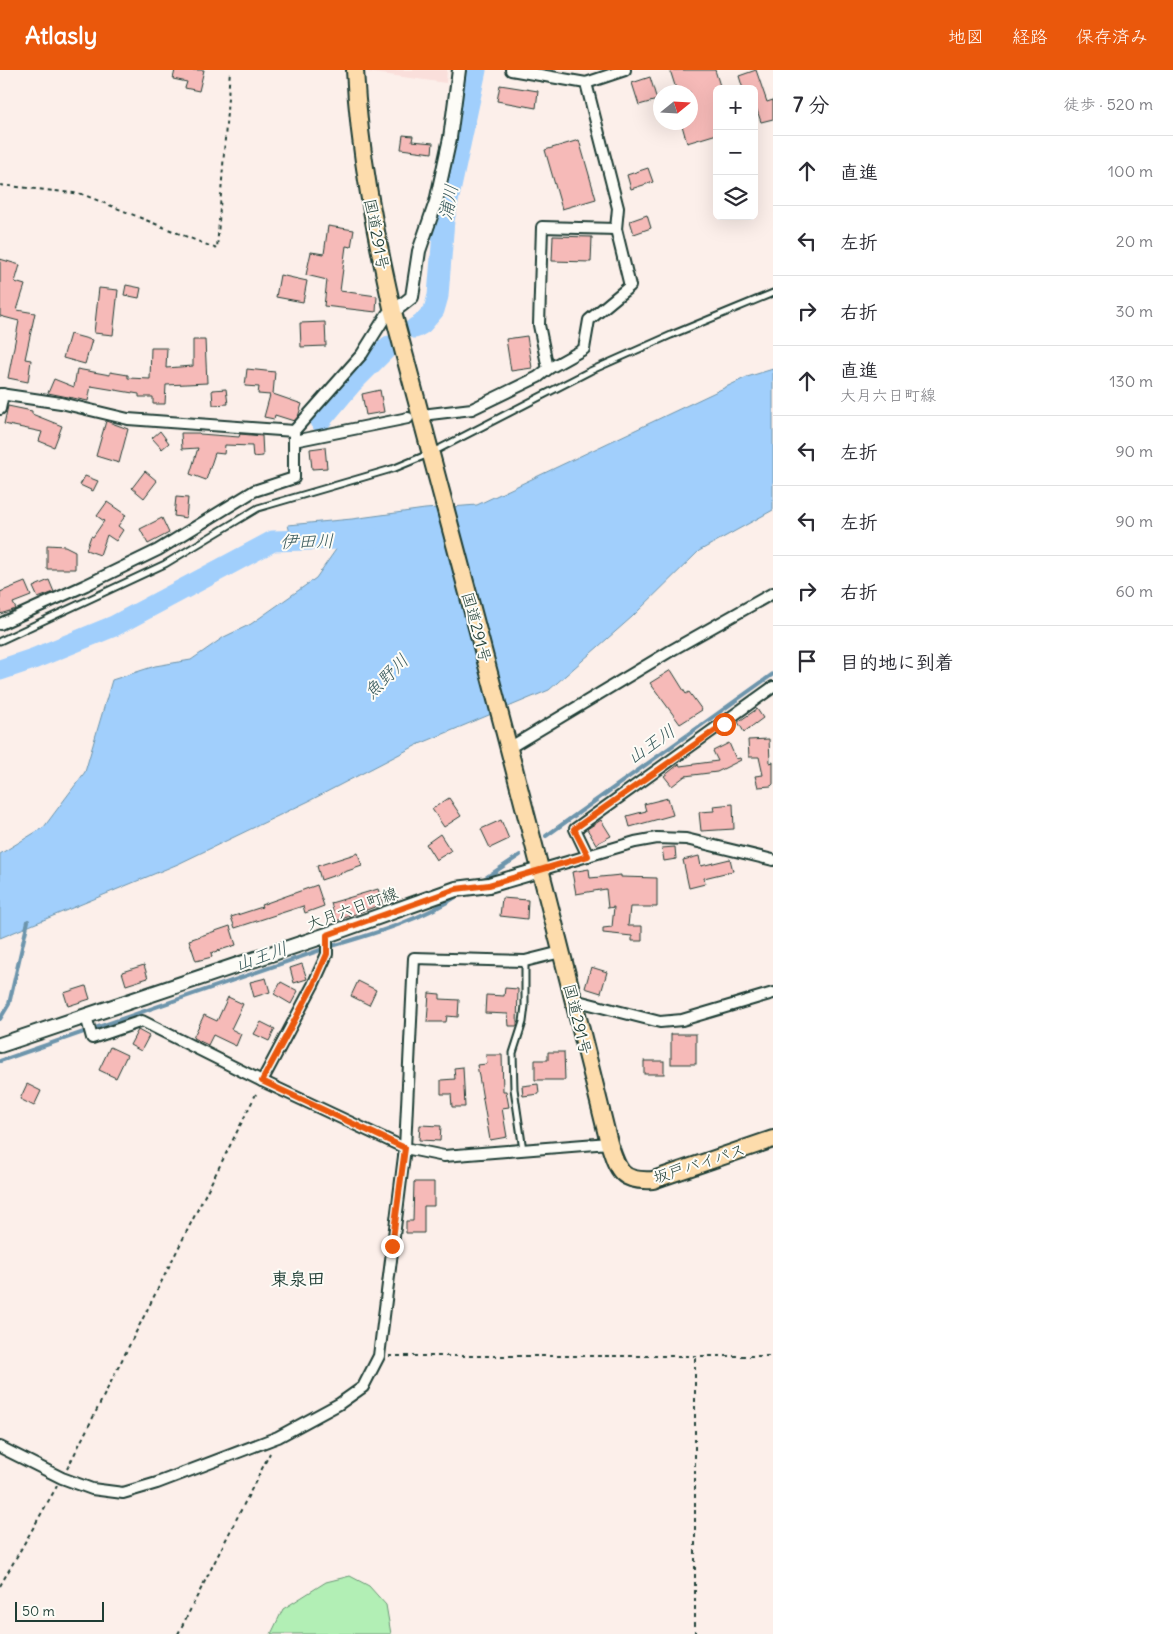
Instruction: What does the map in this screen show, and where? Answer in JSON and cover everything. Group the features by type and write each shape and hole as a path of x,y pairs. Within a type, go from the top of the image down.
{"highway":[{"name":"国道291号","path":"355,70 359,124 366,177 393,312 508,744 609,1143 616,1164 626,1176"},
{"name":"坂戸バイパス","path":"626,1176 637,1181 653,1180 773,1139"}],"main road":[{"name":"大月六日町線","path":"3,1044 327,935 456,889 489,885 540,870"}],"street":[{"path":"0,624 158,550 254,491 294,478 294,436 362,354 387,314 393,312 412,297 419,251 436,202 450,138 459,70"},
{"path":"511,70 586,83 625,70"},
{"path":"430,414 472,409 538,377 548,369 584,349 590,320 630,286 616,229 618,208 586,83"},
{"path":"548,369 539,325 542,227 616,229"},
{"path":"0,409 1,394 61,403 128,419 294,436 408,418"},
{"path":"508,744 773,593"},
{"path":"588,856 574,829 773,688"},
{"path":"540,870 634,842 657,838 686,838 773,860"},
{"path":"262,1081 313,986 327,954 327,935"},
{"path":"0,1447 62,1478 92,1489 122,1493 157,1484 278,1438 339,1404 363,1387 380,1356 405,1148 414,958 525,961 561,952"},
{"path":"574,1000 660,1022 682,1020 773,994"},
{"path":"86,1016 92,1038 142,1021 262,1081 405,1148 444,1156 609,1143"}],"lane":[{"path":"0,641 165,564 258,508 432,459 590,371 671,335 773,294"},
{"path":"523,1150 514,1089 513,1053 526,1006 525,961"}],"path":[{"path":"0,185 82,194 217,249 230,70"},
{"path":"0,1586 62,1478 262,1081"},
{"path":"380,1356 773,1356"},
{"path":"695,1356 695,1634"},
{"path":"178,1634 278,1438"}],"shaded area":[{"path":"367,70 447,70 446,83 367,72"}],"green space":[{"path":"350,1576 369,1586 386,1605 391,1634 271,1634 283,1609 326,1582"}],"water":[{"name":"魚野川","path":"773,369 773,510 699,551 632,617 549,690 417,745 309,801 178,864 0,938 0,854 44,827 85,772 112,680 155,666 191,660 224,637 251,624 316,578 349,531 290,533 288,525 477,505 747,377"}],"building":[{"path":"175,70 204,70 199,91 185,88 187,82 173,79"},
{"path":"670,70 715,70 720,85 713,85 713,135 687,143 683,130 698,130 698,85 675,85"},
{"path":"756,70 767,102 773,100 773,119 761,122 758,113 758,85 742,85 739,76"},
{"path":"650,77 653,87 653,101 639,105 632,83"},
{"path":"500,85 538,91 536,108 497,101"},
{"path":"403,135 413,136 412,141 433,143 432,153 401,149"},
{"path":"579,140 596,199 562,209 545,150"},
{"path":"648,168 653,182 631,189 627,175"},
{"path":"647,215 651,228 634,234 630,221"},
{"path":"328,226 354,230 351,247 346,246 340,291 377,296 376,312 324,306 327,280 306,275 311,252 324,254"},
{"path":"553,236 592,237 591,262 552,261"},
{"path":"0,259 20,265 15,282 25,285 17,310 35,313 25,359 31,360 28,382 8,378 19,321 0,316"},
{"path":"280,275 307,281 303,302 276,297"},
{"path":"126,285 141,288 139,298 124,295"},
{"path":"99,288 118,290 113,335 94,333"},
{"path":"325,322 326,346 301,347 300,323"},
{"path":"70,334 92,340 85,364 63,358"},
{"path":"527,336 532,368 511,371 506,339"},
{"path":"193,340 205,340 207,383 166,385 165,404 153,404 153,397 139,397 139,394 91,386 88,401 48,393 54,379 74,387 77,369 110,375 110,372 128,375 128,378 150,379 151,348 167,348 166,368 193,366"},
{"path":"247,369 275,372 273,394 302,404 298,417 294,421 275,415 274,419 264,417 270,395 258,394 259,387 245,386"},
{"path":"226,389 228,404 213,405 212,390"},
{"path":"380,390 384,412 366,415 362,394"},
{"path":"8,406 32,411 32,414 62,426 54,447 39,441 42,432 4,424"},
{"path":"106,421 128,429 119,463 96,456"},
{"path":"160,431 169,443 162,449 152,438"},
{"path":"181,433 239,437 240,434 262,436 263,456 253,457 252,446 225,445 224,454 215,453 206,480 190,474 198,448 182,449"},
{"path":"325,447 327,468 312,469 310,449"},
{"path":"145,471 157,481 144,498 132,488"},
{"path":"85,476 98,481 93,491 80,485"},
{"path":"176,497 188,498 186,518 174,516"},
{"path":"107,502 126,515 118,526 123,530 116,541 107,535 100,555 86,550 91,536 93,537 104,521 97,516"},
{"path":"162,518 169,533 148,544 140,529"},
{"path":"47,545 65,546 75,551 75,569 47,569"},
{"path":"49,580 54,592 38,598 33,587"},
{"path":"25,582 31,596 13,603 16,609 0,614 0,592"},
{"path":"671,670 686,694 689,692 702,710 680,724 650,683"},
{"path":"757,709 763,718 744,732 738,722"},
{"path":"769,739 770,763 773,762 773,784 771,786 758,787 755,776 763,775 759,757 749,757 748,740"},
{"path":"729,743 736,759 740,758 741,760 717,772 685,776 672,786 664,776 679,764 680,766 718,761 713,751"},
{"path":"449,798 461,816 444,827 432,809"},
{"path":"668,798 673,815 630,827 627,816 646,811 644,804"},
{"path":"733,804 734,829 701,831 699,812 714,811 713,806"},
{"path":"501,820 509,839 490,848 481,829"},
{"path":"601,820 611,836 596,844 587,829"},
{"path":"440,834 451,851 436,860 426,844"},
{"path":"675,847 676,859 664,861 662,848"},
{"path":"358,853 362,866 321,880 317,866"},
{"path":"699,856 701,866 730,859 733,871 704,878 705,884 689,888 683,860"},
{"path":"589,869 590,878 621,875 621,877 657,878 657,907 630,907 628,926 642,926 642,941 632,941 632,936 603,933 603,928 612,927 614,907 608,908 606,889 576,894 572,872"},
{"path":"317,885 324,906 305,913 303,906 235,928 231,917"},
{"path":"378,889 383,904 336,921 331,903"},
{"path":"502,898 528,900 527,919 500,916"},
{"path":"230,926 236,945 211,953 212,957 196,961 189,940"},
{"path":"302,964 307,979 294,983 290,968"},
{"path":"144,965 148,978 126,985 122,972"},
{"path":"591,967 607,972 601,993 585,988"},
{"path":"266,978 270,992 254,997 250,982"},
{"path":"358,981 376,990 369,1005 351,996"},
{"path":"281,982 298,991 291,1004 274,994"},
{"path":"86,986 90,999 68,1006 64,993"},
{"path":"505,988 518,989 517,1026 509,1026 508,1014 485,1013 486,995 504,996"},
{"path":"429,993 440,994 440,999 459,1000 458,1017 447,1016 446,1022 427,1022"},
{"path":"228,997 243,1004 231,1029 241,1034 236,1046 213,1035 208,1045 193,1038 204,1015 217,1021"},
{"path":"261,1022 275,1029 269,1041 254,1034"},
{"path":"138,1030 149,1036 141,1051 130,1045"},
{"path":"671,1034 696,1034 696,1064 671,1064"},
{"path":"110,1047 127,1055 116,1078 99,1070"},
{"path":"548,1052 564,1052 565,1080 535,1080 535,1060 548,1060"},
{"path":"486,1055 502,1055 503,1091 506,1091 509,1107 502,1108 507,1137 490,1140 477,1065 487,1064"},
{"path":"644,1061 664,1061 664,1074 644,1074"},
{"path":"463,1067 465,1107 452,1107 451,1094 441,1094 441,1080 455,1079 454,1068"},
{"path":"27,1084 41,1091 34,1106 20,1099"},
{"path":"538,1084 539,1094 523,1096 522,1086"},
{"path":"420,1125 441,1126 440,1141 419,1140"},
{"path":"414,1182 434,1182 434,1206 424,1206 424,1233 406,1233 406,1221 413,1221"}],"waterway":[{"name":"浦川","path":"415,328 422,324 434,310 438,296 444,220 476,70"},
{"name":"浦川","path":"320,421 352,383 389,346"},
{"name":"伊田川","path":"0,670 33,659 114,626 273,541 373,538"},
{"name":"山王川","path":"546,836 773,674"},
{"name":"山王川","path":"481,881 520,855"},
{"name":"山王川","path":"0,1061 416,918 462,893"},
{"path":"0,1019 9,1004 28,921"}],"district":[{"name":"東泉田","path":"298,1278"}],"route":[{"path":"392,1246 405,1148 262,1081 313,986 327,954 327,935 456,889 489,885 588,856 574,829 724,724"}]}
